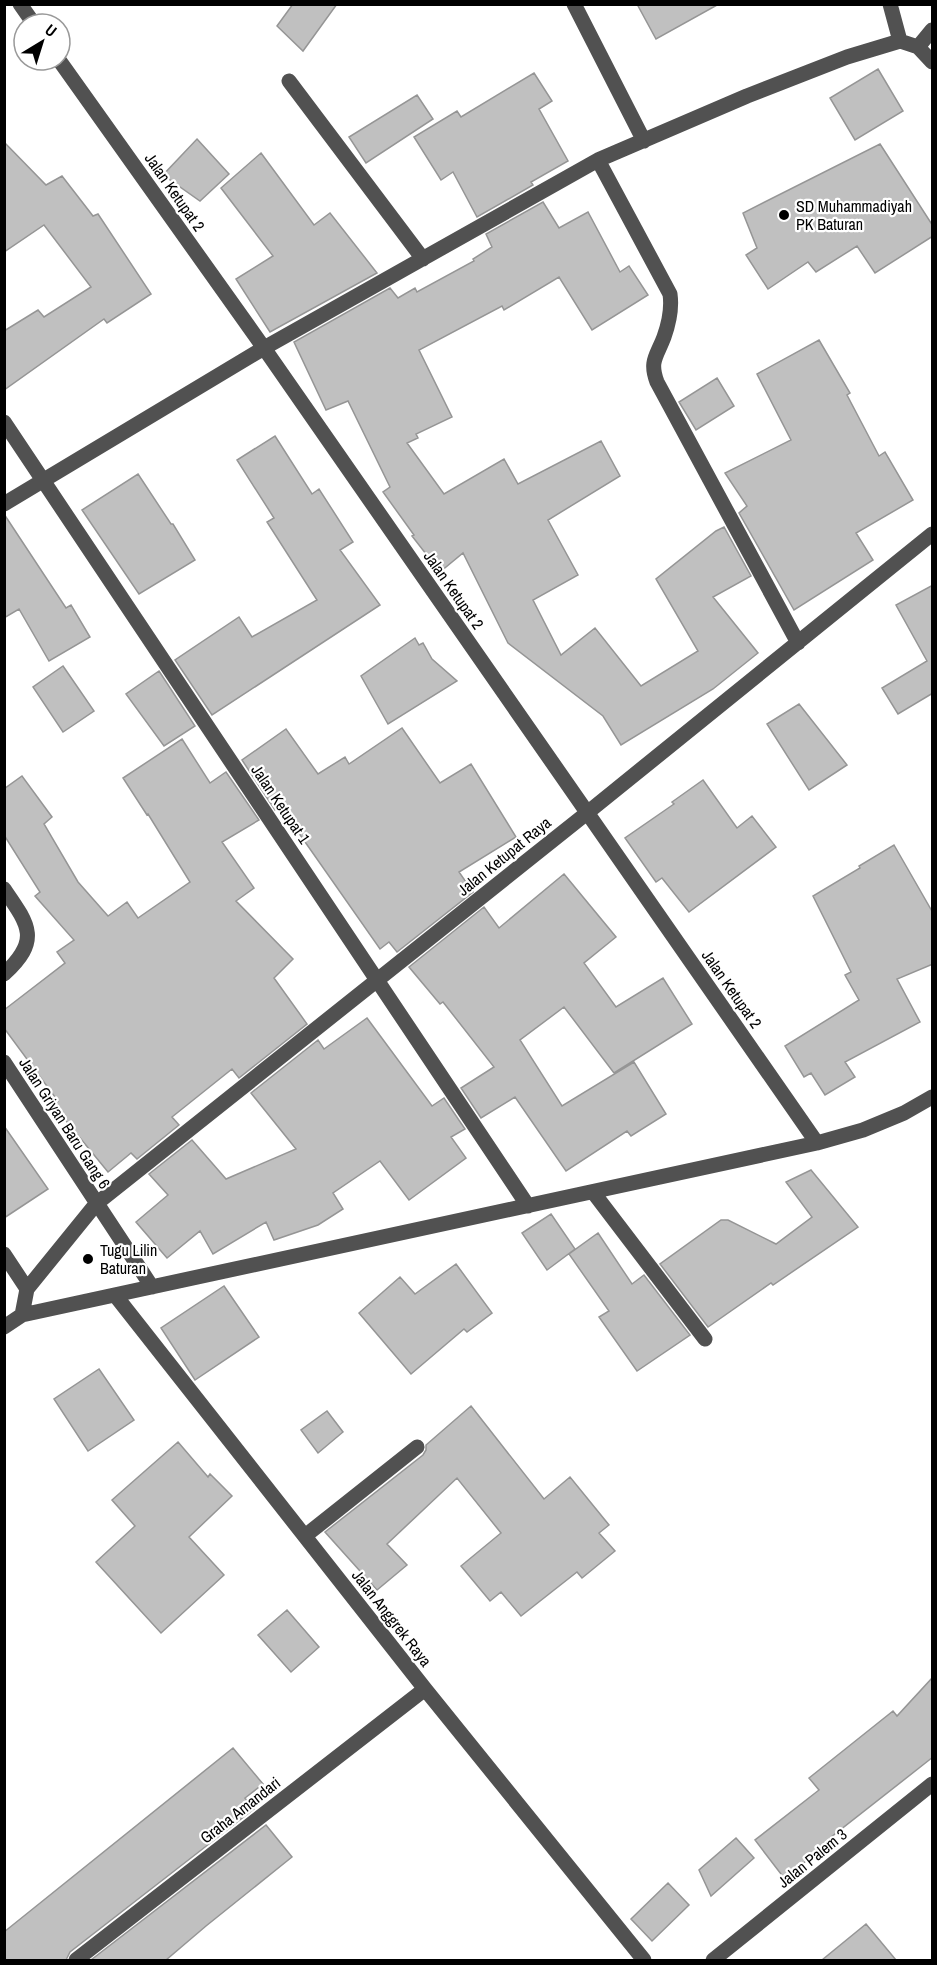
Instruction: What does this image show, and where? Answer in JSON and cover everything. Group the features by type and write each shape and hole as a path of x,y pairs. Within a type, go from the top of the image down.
{"street":[{"path":"574,4 644,141"},
{"path":"890,4 900,41"},
{"path":"918,47 933,30"},
{"path":"4,504 264,348 598,160 747,96 847,57 900,41 918,47 933,62"},
{"name":"Jalan Ketupat 2","path":"68,72 264,348 817,1143"},
{"path":"289,81 423,260"},
{"path":"598,160 670,294 669,320 654,358 653,370 657,382 798,643"},
{"name":"Jalan Ketupat 1","path":"4,422 528,1206"},
{"name":"Jalan Ketupat Raya","path":"27,1289 96,1203 587,813 933,534"},
{"path":"4,889 24,919 28,934 27,948 18,962 4,974"},
{"name":"Jalan Griyan Baru Gang 6","path":"4,1062 152,1287"},
{"path":"4,1326 22,1315 817,1143 863,1130 904,1113 933,1097"},
{"path":"593,1192 705,1340"},
{"path":"4,1254 27,1289 22,1315"},
{"name":"Jalan Anggrek Raya","path":"115,1295 426,1689 644,1960"},
{"path":"305,1536 417,1448"},
{"name":"Graha Amandari","path":"76,1960 426,1689"},
{"name":"Jalan Palem 3","path":"713,1960 933,1784"}],"building":[{"path":"293,4 337,4 303,51 277,26"},
{"path":"637,4 719,4 656,39"},
{"path":"878,69 903,111 855,140 830,98"},
{"path":"534,73 552,101 539,109 568,161 531,182 533,185 477,217 453,172 441,180 414,137 457,111 461,117"},
{"path":"417,95 433,119 366,163 349,137"},
{"path":"197,139 229,174 200,201 163,175"},
{"path":"4,142 46,185 62,176 93,216 98,214 151,294 107,323 104,319 4,390 4,331 38,310 44,317 91,287 44,225 4,252"},
{"path":"880,144 933,226 933,236 875,273 857,246 816,272 808,262 768,289 746,255 757,248 743,213"},
{"path":"261,153 314,225 330,213 377,273 270,332 236,279 273,256 221,188"},
{"path":"543,202 559,228 588,212 620,272 629,266 648,295 592,330 559,277 504,310 502,306 419,350 452,417 416,434 418,438 407,443 444,494 504,459 518,484 601,441 620,476 548,520 578,575 533,600 561,655 595,628 641,686 698,651 656,579 724,527 751,576 713,597 758,653 713,689 621,745 603,716 508,643 463,553 440,572 412,536 414,535 383,492 390,487 348,401 326,410 294,342 390,288 398,298 415,288 417,292 474,261 473,259 492,247 486,234"},
{"path":"819,340 850,393 847,395 879,456 885,452 913,500 856,533 873,560 794,610 739,513 747,506 725,473 791,440 757,374"},
{"path":"717,378 734,406 696,430 679,402"},
{"path":"275,436 312,494 319,489 353,542 340,550 380,605 212,715 175,660 239,617 252,637 317,600 267,522 274,518 237,460"},
{"path":"138,474 195,560 139,594 82,510"},
{"path":"4,514 66,608 71,605 90,637 49,661 19,609 4,618"},
{"path":"933,585 933,693 898,714 882,688 927,661 896,605"},
{"path":"415,638 419,645 423,643 432,659 457,681 388,724 361,676"},
{"path":"63,666 94,711 63,732 33,687"},
{"path":"159,671 195,726 164,746 126,694"},
{"path":"799,704 847,765 809,790 767,724"},
{"path":"402,728 440,783 471,764 516,837 459,872 473,892 397,952 389,942 380,949 280,807 275,810 242,760 286,729 318,774 345,757 349,764"},
{"path":"182,739 210,783 226,772 259,820 222,842 254,888 236,901 293,959 274,978 307,1024 239,1078 232,1069 172,1117 179,1125 137,1159 131,1153 108,1172 53,1105 58,1101 4,1028 4,1010 65,963 57,952 74,940 35,896 40,892 4,835 4,789 22,776 52,817 44,824 78,882 108,916 127,902 138,918 190,882 123,778"},
{"path":"703,780 737,828 752,816 776,847 689,912 662,878 656,882 625,838 674,804 672,802"},
{"path":"894,845 933,913 933,964 897,979 920,1022 845,1062 855,1077 825,1095 811,1073 804,1077 785,1046 859,1000 845,975 851,972 813,896"},
{"path":"564,874 616,937 584,963 616,1007 663,978 692,1024 614,1073 564,1007 520,1040 562,1106 634,1062 666,1114 631,1136 627,1131 566,1171 515,1097 481,1118 461,1088 494,1067 443,1002 440,1004 409,967 484,907 499,928"},
{"path":"367,1018 432,1106 444,1098 465,1129 451,1137 466,1158 409,1200 380,1161 333,1193 343,1209 318,1225 274,1240 266,1222 213,1254 200,1231 167,1258 136,1222 168,1195 149,1174 192,1140 226,1179 296,1149 251,1093 318,1040 324,1049"},
{"path":"4,1126 48,1189 4,1218"},
{"path":"811,1170 858,1227 708,1327 660,1264 721,1220 728,1220 776,1244 812,1217 786,1182"},
{"path":"551,1214 575,1249 547,1270 522,1233"},
{"path":"598,1233 632,1284 644,1275 690,1335 637,1371 599,1317 609,1311 569,1254"},
{"path":"456,1264 492,1313 467,1332 464,1329 411,1374 359,1313 400,1277 415,1294"},
{"path":"224,1286 259,1337 195,1380 161,1328"},
{"path":"99,1369 134,1420 88,1451 54,1399"},
{"path":"471,1406 544,1499 570,1477 609,1525 599,1533 615,1551 582,1578 577,1572 521,1616 501,1592 490,1601 461,1566 501,1533 457,1478 387,1544 407,1565 377,1590 325,1532 423,1455 426,1445"},
{"path":"327,1411 343,1432 318,1453 301,1430"},
{"path":"178,1442 208,1477 210,1474 232,1496 189,1537 224,1575 161,1633 96,1562 135,1526 112,1500"},
{"path":"287,1610 319,1647 291,1672 258,1635"},
{"path":"933,1677 933,1757 830,1838 832,1841 784,1878 755,1840 819,1790 809,1778 893,1711 897,1716"},
{"path":"233,1748 263,1784 245,1798 254,1809 70,1952 66,1960 4,1960 4,1932"},
{"path":"266,1825 292,1857 166,1960 91,1960"},
{"path":"736,1838 754,1858 711,1896 699,1870"},
{"path":"668,1883 689,1905 652,1941 631,1919"},
{"path":"866,1924 896,1960 822,1960"}],"place":[{"name":"SD Muhammadiyah PK Baturan","path":"784,215"},
{"name":"Tugu Lilin Baturan","path":"88,1259"}]}
